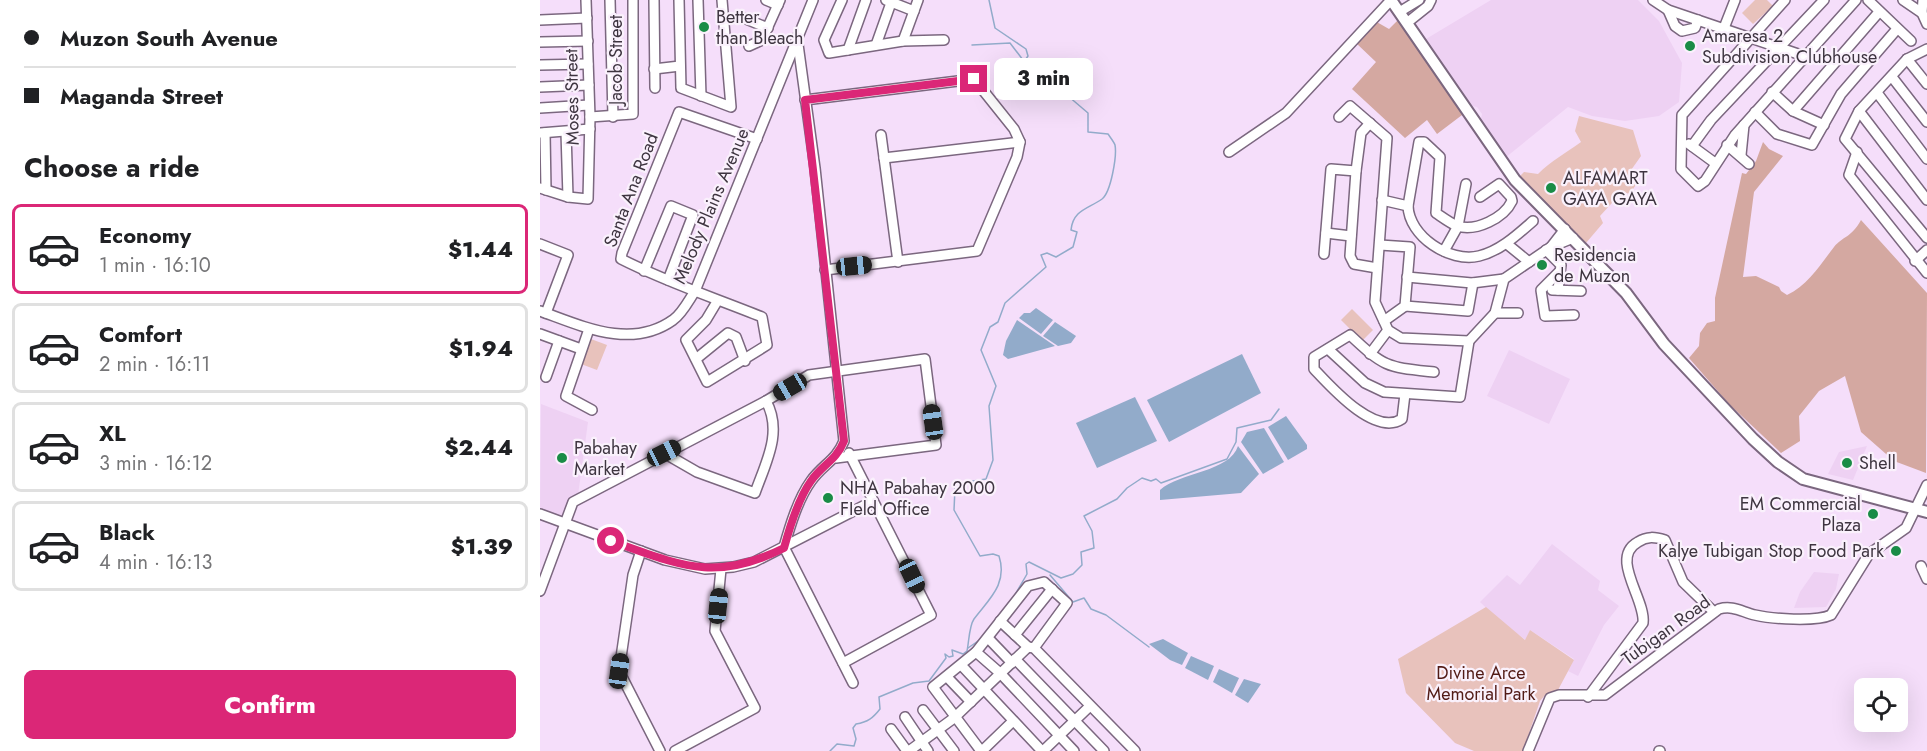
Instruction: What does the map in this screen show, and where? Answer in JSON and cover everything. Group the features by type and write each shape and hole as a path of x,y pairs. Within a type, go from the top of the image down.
{"main road":[{"path":"1391,0 1515,180 1626,293 1681,363 1778,462 1803,479 1927,512"}],"street":[{"name":"Moses Street","path":"568,197 585,200 588,199 590,193 586,0"},
{"path":"610,0 613,117"},
{"name":"Jacob Street","path":"590,117 633,114 633,0"},
{"path":"654,0 655,88"},
{"path":"679,0 681,88 731,107 722,0"},
{"path":"698,0 701,96"},
{"path":"749,46 762,40 779,3 766,0"},
{"name":"Melody Plains Avenue","path":"543,312 589,329 627,335 652,331 674,320 695,291 813,0"},
{"path":"842,0 824,40 829,53 903,41 944,40"},
{"path":"848,50 866,0"},
{"path":"903,41 918,0"},
{"path":"1229,152 1286,113 1391,0"},
{"path":"1401,12 1419,0"},
{"path":"1408,22 1428,6 1431,0"},
{"path":"1653,0 1668,10 1804,56"},
{"path":"1723,0 1734,2 1724,28"},
{"path":"1785,0 1682,115 1681,169 1695,184 1703,184 1727,145 1856,0"},
{"path":"1692,146 1711,120 1824,0"},
{"path":"1868,0 1911,41"},
{"path":"1904,0 1922,13"},
{"path":"1923,0 1922,13 1927,24"},
{"path":"876,45 890,1 914,11"},
{"path":"1668,10 1675,26 1682,32 1697,26 1698,20"},
{"path":"1792,111 1879,12"},
{"path":"741,17 768,28"},
{"path":"540,20 587,18"},
{"path":"1755,112 1777,134 1808,145 1815,142 1841,94 1897,29"},
{"path":"797,37 844,441 931,615 843,663"},
{"path":"540,42 588,41"},
{"path":"1927,49 1907,59 1878,94 1859,111 1845,139 1927,238"},
{"path":"1907,59 1927,84"},
{"path":"540,65 588,64"},
{"path":"654,69 680,66"},
{"path":"1892,77 1927,122"},
{"path":"805,100 974,79 1014,129 1020,142 1017,157 977,251 825,270"},
{"path":"540,87 589,85"},
{"path":"1772,92 1792,111 1824,125"},
{"path":"1878,94 1927,159"},
{"path":"540,108 589,105"},
{"path":"1340,117 1350,106 1387,138 1375,302 1386,325 1401,338 1469,341"},
{"path":"1859,111 1927,200"},
{"name":"Santa Ana Road","path":"717,300 706,320 686,340 707,382 745,361 767,345 762,317 644,271 621,259 679,112 757,140"},
{"path":"1370,123 1361,134 1350,256 1354,264 1377,268"},
{"path":"1741,155 1744,125"},
{"path":"566,132 568,197 543,189 542,133 590,129"},
{"path":"881,135 897,262"},
{"path":"1682,140 1715,163"},
{"path":"884,158 1020,142"},
{"path":"1480,197 1499,184 1512,197 1512,201 1497,219 1474,225 1458,226 1436,213 1440,157 1424,142 1419,142 1408,213 1422,237 1454,255 1479,257 1507,244 1533,221"},
{"path":"1727,145 1749,164"},
{"path":"1857,152 1849,175 1915,261 1927,273"},
{"path":"1324,254 1331,169 1356,171"},
{"path":"1444,251 1458,226 1466,184"},
{"path":"1382,200 1408,206"},
{"path":"644,271 671,206 693,216 668,280"},
{"path":"1326,233 1351,236"},
{"path":"1407,277 1473,283 1504,279 1569,234"},
{"path":"1380,245 1410,247 1422,237"},
{"path":"540,244 567,255 543,312"},
{"path":"1507,244 1528,262"},
{"path":"1370,354 1386,325 1405,306 1410,247"},
{"path":"1549,248 1561,265 1558,290"},
{"path":"1915,261 1927,250"},
{"path":"1541,290 1560,271"},
{"path":"1328,349 1365,383 1384,392 1460,397 1469,341 1496,313 1504,279"},
{"path":"1405,306 1468,311 1473,283"},
{"path":"1541,290 1581,291"},
{"path":"1541,290 1545,316 1574,315"},
{"path":"1496,313 1518,313"},
{"path":"589,329 566,396 592,410"},
{"path":"696,359 728,333 736,337 745,361"},
{"path":"540,334 581,349"},
{"path":"1405,394 1402,419 1397,423 1390,425 1369,417 1340,396 1314,369 1314,357 1350,335 1370,354 1389,367 1434,372"},
{"path":"546,377 559,341"},
{"path":"540,591 573,502 809,375 925,359 936,445 872,451 836,458 811,481 784,548 853,683"},
{"path":"664,453 697,472 755,493 773,442 774,420 766,400"},
{"path":"836,458 844,441"},
{"path":"1915,508 1927,485"},
{"path":"540,514 685,566 722,569 754,562 873,501"},
{"name":"Tubigan Road","path":"1528,751 1550,698 1559,695 1600,697 1714,612 1730,607 1757,616 1812,619 1829,616 1837,608 1850,581 1869,554 1906,528 1915,508"},
{"path":"798,509 797,518 800,524 806,530 814,531"},
{"path":"1588,697 1631,636 1643,623 1626,560 1630,548 1635,543 1645,538 1665,540 1683,582 1714,612"},
{"path":"641,551 633,575 619,671 660,751"},
{"path":"1921,566 1927,579"},
{"path":"675,751 755,708 715,632 722,569"},
{"path":"891,729 908,751 954,718 1000,673 1031,647 1067,603 1044,582 1028,586 976,652 962,666 933,687 954,718 982,751 1013,721"},
{"path":"1015,635 1052,589"},
{"path":"1000,621 1031,647 1135,751"},
{"path":"988,638 1104,751"},
{"path":"976,652 1000,673 1074,751"},
{"path":"962,666 1042,751 1090,706"},
{"path":"947,677 971,702"},
{"path":"923,710 954,751"},
{"path":"905,717 928,751"}],"shaded area":[{"path":"1491,0 1638,0 1659,21 1682,63 1679,102 1659,116 1625,121 1592,116 1568,107 1505,158 1481,119 1482,114 1477,107 1472,106 1426,39"},
{"path":"1401,17 1466,112 1437,134 1427,120 1405,138 1352,89 1376,62 1356,43 1375,21 1389,29"},
{"path":"1763,142 1769,149 1783,156 1754,192 1743,277 1756,276 1779,287 1787,295 1807,280 1837,243 1850,234 1861,220 1927,293 1926,473 1894,461 1861,432 1845,376 1819,391 1799,416 1800,441 1781,453 1729,404 1689,358 1699,346 1700,333 1707,323 1715,321 1715,298 1742,173 1746,174 1756,161"},
{"path":"1509,350 1570,379 1549,424 1487,396"},
{"name":"Pabahay Market","path":"541,404 588,422 578,495 562,522 540,514"},
{"name":"Shell","path":"1867,446 1853,480 1828,474 1839,452"},
{"path":"1552,544 1600,581 1598,590 1619,606 1604,625 1578,676 1568,671 1574,659 1530,630 1526,640 1503,624 1480,602 1507,575 1520,585"},
{"path":"1814,572 1839,574 1836,589 1826,607 1794,608 1800,592"}],"green space":[{"path":"1755,0 1767,0 1773,6 1753,24 1742,13"},
{"path":"1579,116 1633,130 1641,156 1629,173 1637,183 1630,194 1622,192 1600,216 1603,223 1586,243 1519,177 1524,172 1538,174 1581,142 1575,131"},
{"path":"1352,309 1373,330 1362,341 1341,320"},
{"path":"591,339 607,345 597,370 581,364"},
{"name":"Divine Arce Memorial Park","path":"1486,607 1525,640 1530,630 1574,660 1558,690 1546,694 1540,701 1523,751 1474,751 1455,743 1406,693 1398,659"}],"water":[{"path":"1036,308 1053,320 1041,334 1019,318"},
{"path":"1017,320 1055,346 1008,359 1003,355 1006,341"},
{"path":"1055,322 1076,336 1071,343 1058,346 1043,336"},
{"path":"1242,354 1261,393 1169,442 1147,400"},
{"path":"1135,397 1157,441 1097,468 1076,423"},
{"path":"1286,416 1307,445 1307,449 1288,460 1268,427"},
{"path":"1264,428 1284,462 1263,474 1241,442 1247,432"},
{"path":"1238,446 1259,474 1241,493 1160,500 1160,490 1180,479 1215,467 1233,455"},
{"path":"1163,639 1188,653 1182,665 1170,660 1149,644"},
{"path":"1191,656 1214,666 1208,680 1185,668"},
{"path":"1219,669 1239,678 1232,693 1213,682"},
{"path":"1244,679 1261,684 1248,703 1235,695"}],"waterway":[{"path":"989,0 995,28 1026,49 1028,56 1023,63"},
{"path":"830,751 837,744 854,746 856,739 853,728 856,724 870,719 880,709 879,697 913,683 929,681 946,658 945,654 949,657 953,656 952,650 963,654 967,651 972,622 991,598 1001,575 999,556 993,554 980,556 954,510 955,488 967,482 986,479 993,460 989,406 996,386 981,350 990,327 998,322 1005,303 1046,267 1041,255 1047,253 1056,257 1073,247 1077,232 1071,230 1072,223 1078,214 1102,199 1113,174 1115,145 1108,134 1088,132 1088,113 1061,90 1043,85 1029,86 1019,80 1021,70 1014,67 1023,63 1023,60 1010,43 972,45"},
{"path":"1012,600 1027,574 1026,564 1029,562 1061,578 1073,574 1082,565 1081,552 1094,548 1092,531 1084,516 1117,499 1127,488 1142,478 1151,481 1156,479 1161,483 1227,459 1236,442 1237,428 1271,420 1279,409"},
{"path":"1050,575 1073,602 1084,598 1091,609 1106,615 1149,647"},
{"path":"968,648 981,639"}],"place":[{"name":"Better than Bleach","path":"704,27"},
{"name":"Amaresa 2 Subdivision Clubhouse","path":"1690,46"},
{"name":"ALFAMART GAYA GAYA","path":"1551,188"},
{"name":"Residencia de Muzon","path":"1542,265"},
{"name":"Pabahay Market","path":"562,458"},
{"name":"Shell","path":"1847,463"},
{"name":"NHA Pabahay 2000 FIeld Office","path":"828,498"},
{"name":"EM Commercial Plaza","path":"1873,514"},
{"name":"Kalye Tubigan Stop Food Park","path":"1896,551"}],"route":[{"path":"611,541 685,566 705,569 740,566 784,548 805,490 815,476 836,458 844,441 843,412 815,167 805,100 974,79"}]}
